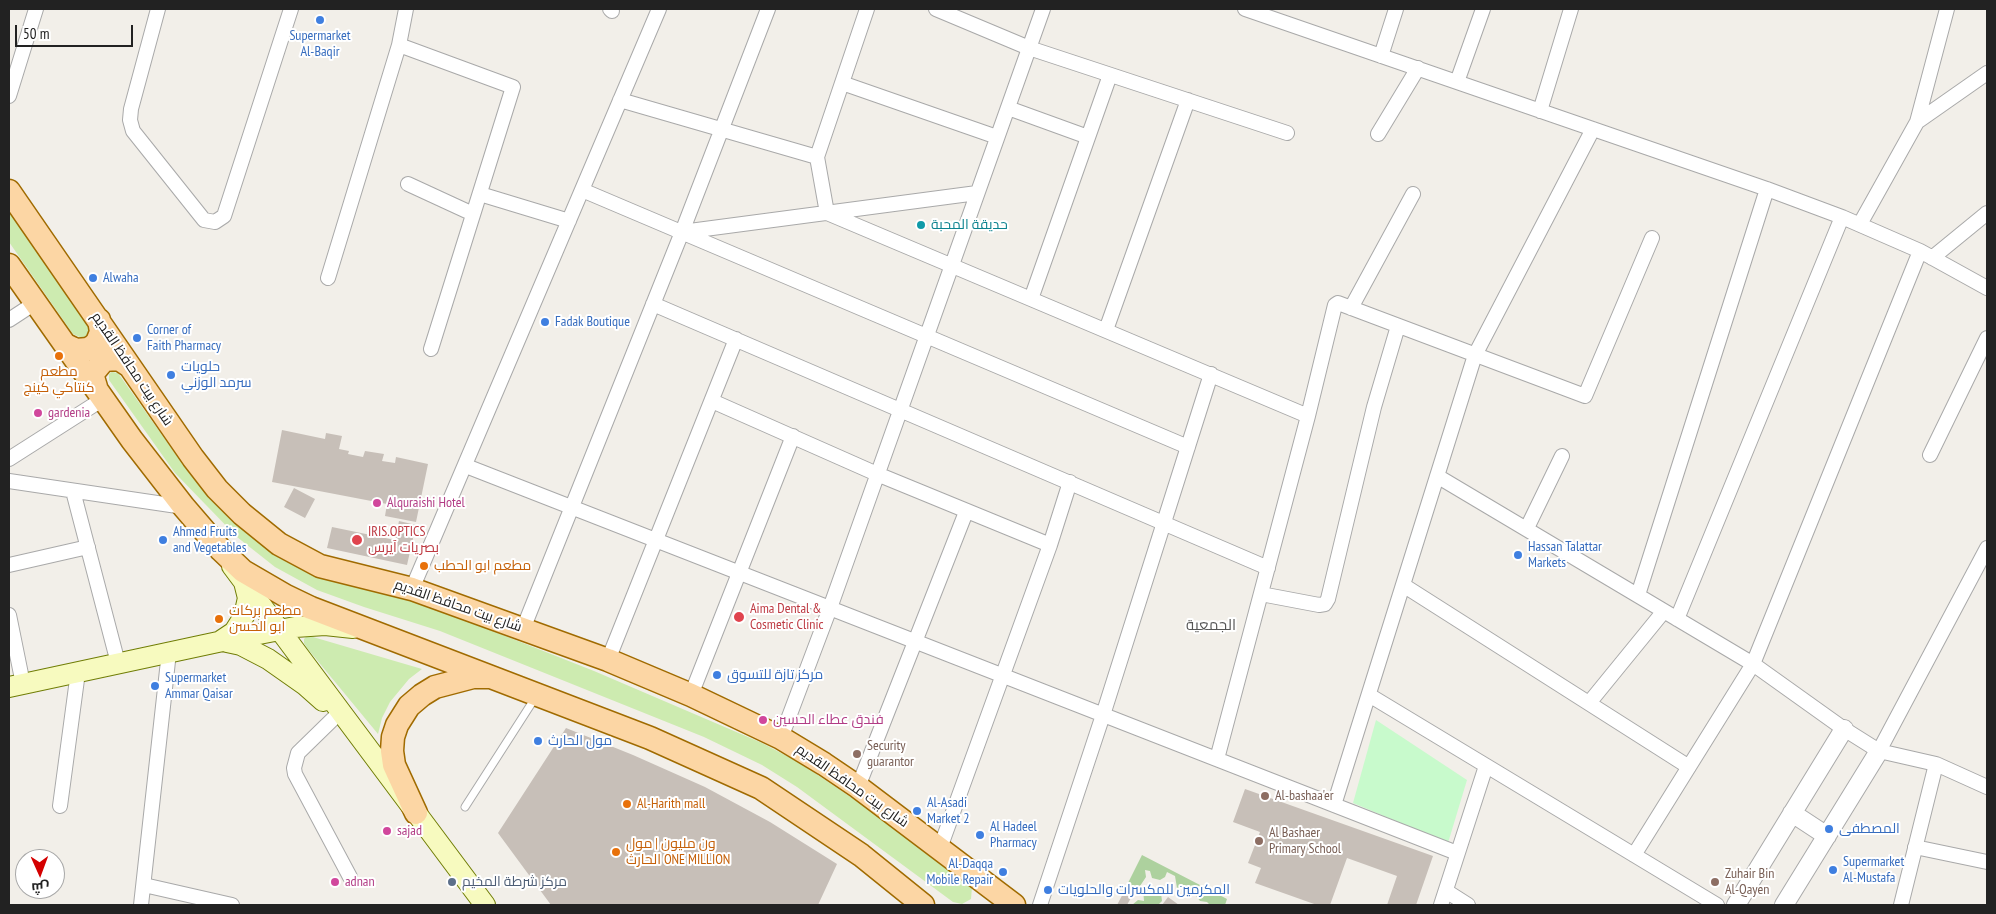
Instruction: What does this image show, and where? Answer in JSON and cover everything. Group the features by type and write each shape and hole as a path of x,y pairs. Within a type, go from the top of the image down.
{"main road":[{"name":"شارع بيت محافظ القديم","path":"9,192 193,458 217,489 262,531 295,554 320,566 412,589 608,660 691,695 781,738 858,787 1014,905"},
{"path":"9,265 132,440 184,507 221,550 484,905"},
{"path":"66,345 76,350 88,349 93,346 101,332 99,320"},
{"path":"99,393 93,377 94,372 104,360 119,359 128,365"},
{"path":"221,550 243,571 286,596 377,634 499,678 650,738 761,788 860,855 923,905"},
{"path":"218,642 234,632 244,616 248,598 242,579"},
{"path":"16,686 169,652 280,630 308,626 325,626 353,628 377,634"},
{"path":"218,642 241,645 268,659 305,685 354,730"},
{"path":"416,813 394,766 392,751 393,737 404,714 422,695 436,687 473,677 499,678"}],"street":[{"path":"9,96 36,9"},
{"path":"158,9 131,109 130,120 133,131 204,220 215,222 224,216 291,9"},
{"path":"328,278 399,45 406,9"},
{"path":"412,589 659,9"},
{"path":"523,629 573,508 768,9"},
{"path":"827,213 817,157 867,9"},
{"path":"936,9 1029,48 1288,133"},
{"path":"781,738 830,608 1043,9"},
{"path":"1245,9 1767,189 1842,217 1926,255 1987,288"},
{"path":"1381,56 1396,9"},
{"path":"1457,82 1483,9"},
{"path":"1540,111 1571,9"},
{"path":"1860,224 1917,122 1947,9"},
{"path":"399,45 513,87 430,349"},
{"path":"1378,134 1418,68"},
{"path":"1917,122 1987,73"},
{"path":"1030,298 1110,75"},
{"path":"842,83 997,138"},
{"path":"620,100 817,157"},
{"path":"1106,330 1188,100"},
{"path":"1008,108 1088,138"},
{"path":"1334,806 1475,355 1593,129"},
{"path":"408,184 473,214"},
{"path":"1638,595 1767,189"},
{"path":"582,190 1188,447"},
{"path":"480,194 569,221"},
{"path":"682,232 977,194"},
{"path":"1351,308 1412,194"},
{"path":"827,213 1308,416"},
{"path":"1634,855 1753,664 1926,255 1987,214"},
{"path":"1678,619 1842,217"},
{"path":"1217,759 1308,416 1334,305 1338,303 1585,396 1652,238"},
{"path":"9,320 36,302"},
{"path":"653,304 1268,568"},
{"path":"1261,594 1319,605 1325,604 1328,599 1374,407 1398,326"},
{"path":"1930,455 1987,338"},
{"path":"608,660 736,339"},
{"path":"1040,905 1103,715 1211,374"},
{"path":"9,459 99,393"},
{"path":"712,401 966,512 1050,545"},
{"path":"691,695 792,436"},
{"path":"1527,528 1562,456"},
{"path":"466,466 1457,853"},
{"path":"1437,476 1753,664 1844,729 1879,751 1936,764 1987,787"},
{"path":"9,482 184,507"},
{"path":"940,848 1004,676 1070,482"},
{"path":"72,491 118,663"},
{"path":"858,787 966,512"},
{"path":"9,564 88,548"},
{"path":"1784,905 1879,751 1987,548"},
{"path":"1403,585 1689,767"},
{"path":"1589,703 1664,610"},
{"path":"9,616 16,686"},
{"path":"142,905 169,652"},
{"path":"60,806 78,672"},
{"path":"1369,695 1717,905"},
{"path":"338,714 298,753 294,774 350,877"},
{"path":"1736,905 1844,729"},
{"path":"1901,905 1936,764"},
{"path":"1441,905 1486,766"},
{"path":"1792,814 1827,836"},
{"path":"1915,847 1987,862"},
{"path":"144,885 232,905"},
{"path":"1446,891 1468,905"}],"lane":[{"path":"465,807 538,694"}],"green space":[{"path":"9,207 91,327 87,336 82,338 73,334 9,242"},
{"path":"112,372 118,373 189,473 249,534 279,558 315,575 333,581 398,597 447,613 594,671 762,743 800,763 861,804 966,880 972,887 971,899 962,904 953,902 797,787 762,765 704,737 440,631 317,590 275,567 237,537 175,473 109,380 109,374"},
{"path":"306,637 313,637 422,669 409,679 390,702 382,718 378,734 307,648 304,643"},
{"path":"1376,720 1467,780 1448,843 1353,803"},
{"path":"1142,855 1227,899 1225,905 1210,905 1207,902 1200,901 1190,888 1177,888 1175,876 1167,872 1165,877 1160,880 1152,878 1150,871 1145,870 1146,877 1136,892 1133,889 1128,890 1127,885"},
{"path":"1152,888 1153,893 1161,893 1162,901 1158,905 1132,905 1138,900 1144,901 1143,889"}],"building":[{"path":"282,430 325,439 326,433 342,436 339,449 349,451 348,454 363,457 365,451 384,454 382,461 395,463 396,457 428,464 416,522 385,516 387,504 272,482"},
{"path":"294,488 315,499 305,518 284,507"},
{"path":"399,521 416,525 407,565 327,548 332,527 395,540"},
{"name":"Al-Harith mall","path":"566,728 705,787 770,822 837,864 818,905 551,905 498,833"},
{"path":"1245,789 1433,856 1416,905 1387,905 1397,876 1347,858 1330,905 1317,905 1255,883 1261,868 1248,863 1260,832 1233,822"},
{"path":"1125,890 1133,894 1127,905 1117,905"},
{"path":"1168,897 1179,905 1162,905"}],"place":[{"name":"Supermarket Al-Baqir","path":"320,20"},
{"name":"حديقة المحبة","path":"921,225"},
{"name":"Alwaha","path":"93,278"},
{"name":"Fadak Boutique","path":"545,322"},
{"name":"Corner of Faith Pharmacy","path":"137,338"},
{"name":"مطعم كنتاكي كينج","path":"59,356"},
{"name":"حلويات سرمد الوزني","path":"171,375"},
{"name":"gardenia","path":"38,413"},
{"name":"Alquraishi Hotel","path":"377,503"},
{"name":"Ahmed Fruits and Vegetables","path":"163,540"},
{"name":"IRIS.OPTICS بصريات آيرس","path":"357,540"},
{"name":"Hassan Talattar Markets","path":"1518,555"},
{"name":"مطعم ابو الحطب","path":"424,566"},
{"name":"Aima Dental & Cosmetic Clinic","path":"739,617"},
{"name":"مطعم بركات ابو الحسن","path":"219,619"},
{"name":"مركز تازة للتسوق","path":"717,675"},
{"name":"Supermarket Ammar Qaisar","path":"155,686"},
{"name":"فندق عطاء الحسين","path":"763,720"},
{"name":"مول الحارث","path":"538,741"},
{"name":"Security guarantor","path":"857,754"},
{"name":"Al-bashaa'er","path":"1265,796"},
{"name":"Al-Harith mall","path":"627,804"},
{"name":"Al-Asadi Market 2","path":"917,811"},
{"name":"المصطفى","path":"1829,829"},
{"name":"sajad","path":"387,831"},
{"name":"Al Hadeel Pharmacy","path":"980,835"},
{"name":"Al Bashaer Primary School","path":"1259,841"},
{"name":"ون مليون | مول الحارث ONE MILLION","path":"616,852"},
{"name":"Supermarket Al-Mustafa","path":"1833,870"},
{"name":"Al-Daqqa Mobile Repair","path":"1003,872"},
{"name":"adnan","path":"335,882"},
{"name":"مركز شرطة المخيم","path":"452,882"},
{"name":"Zuhair Bin Al-Qayen","path":"1715,882"},
{"name":"المكرمين للمكسرات والحلويات","path":"1048,890"}],"district":[{"name":"الجمعية","path":"1211,626"}]}
